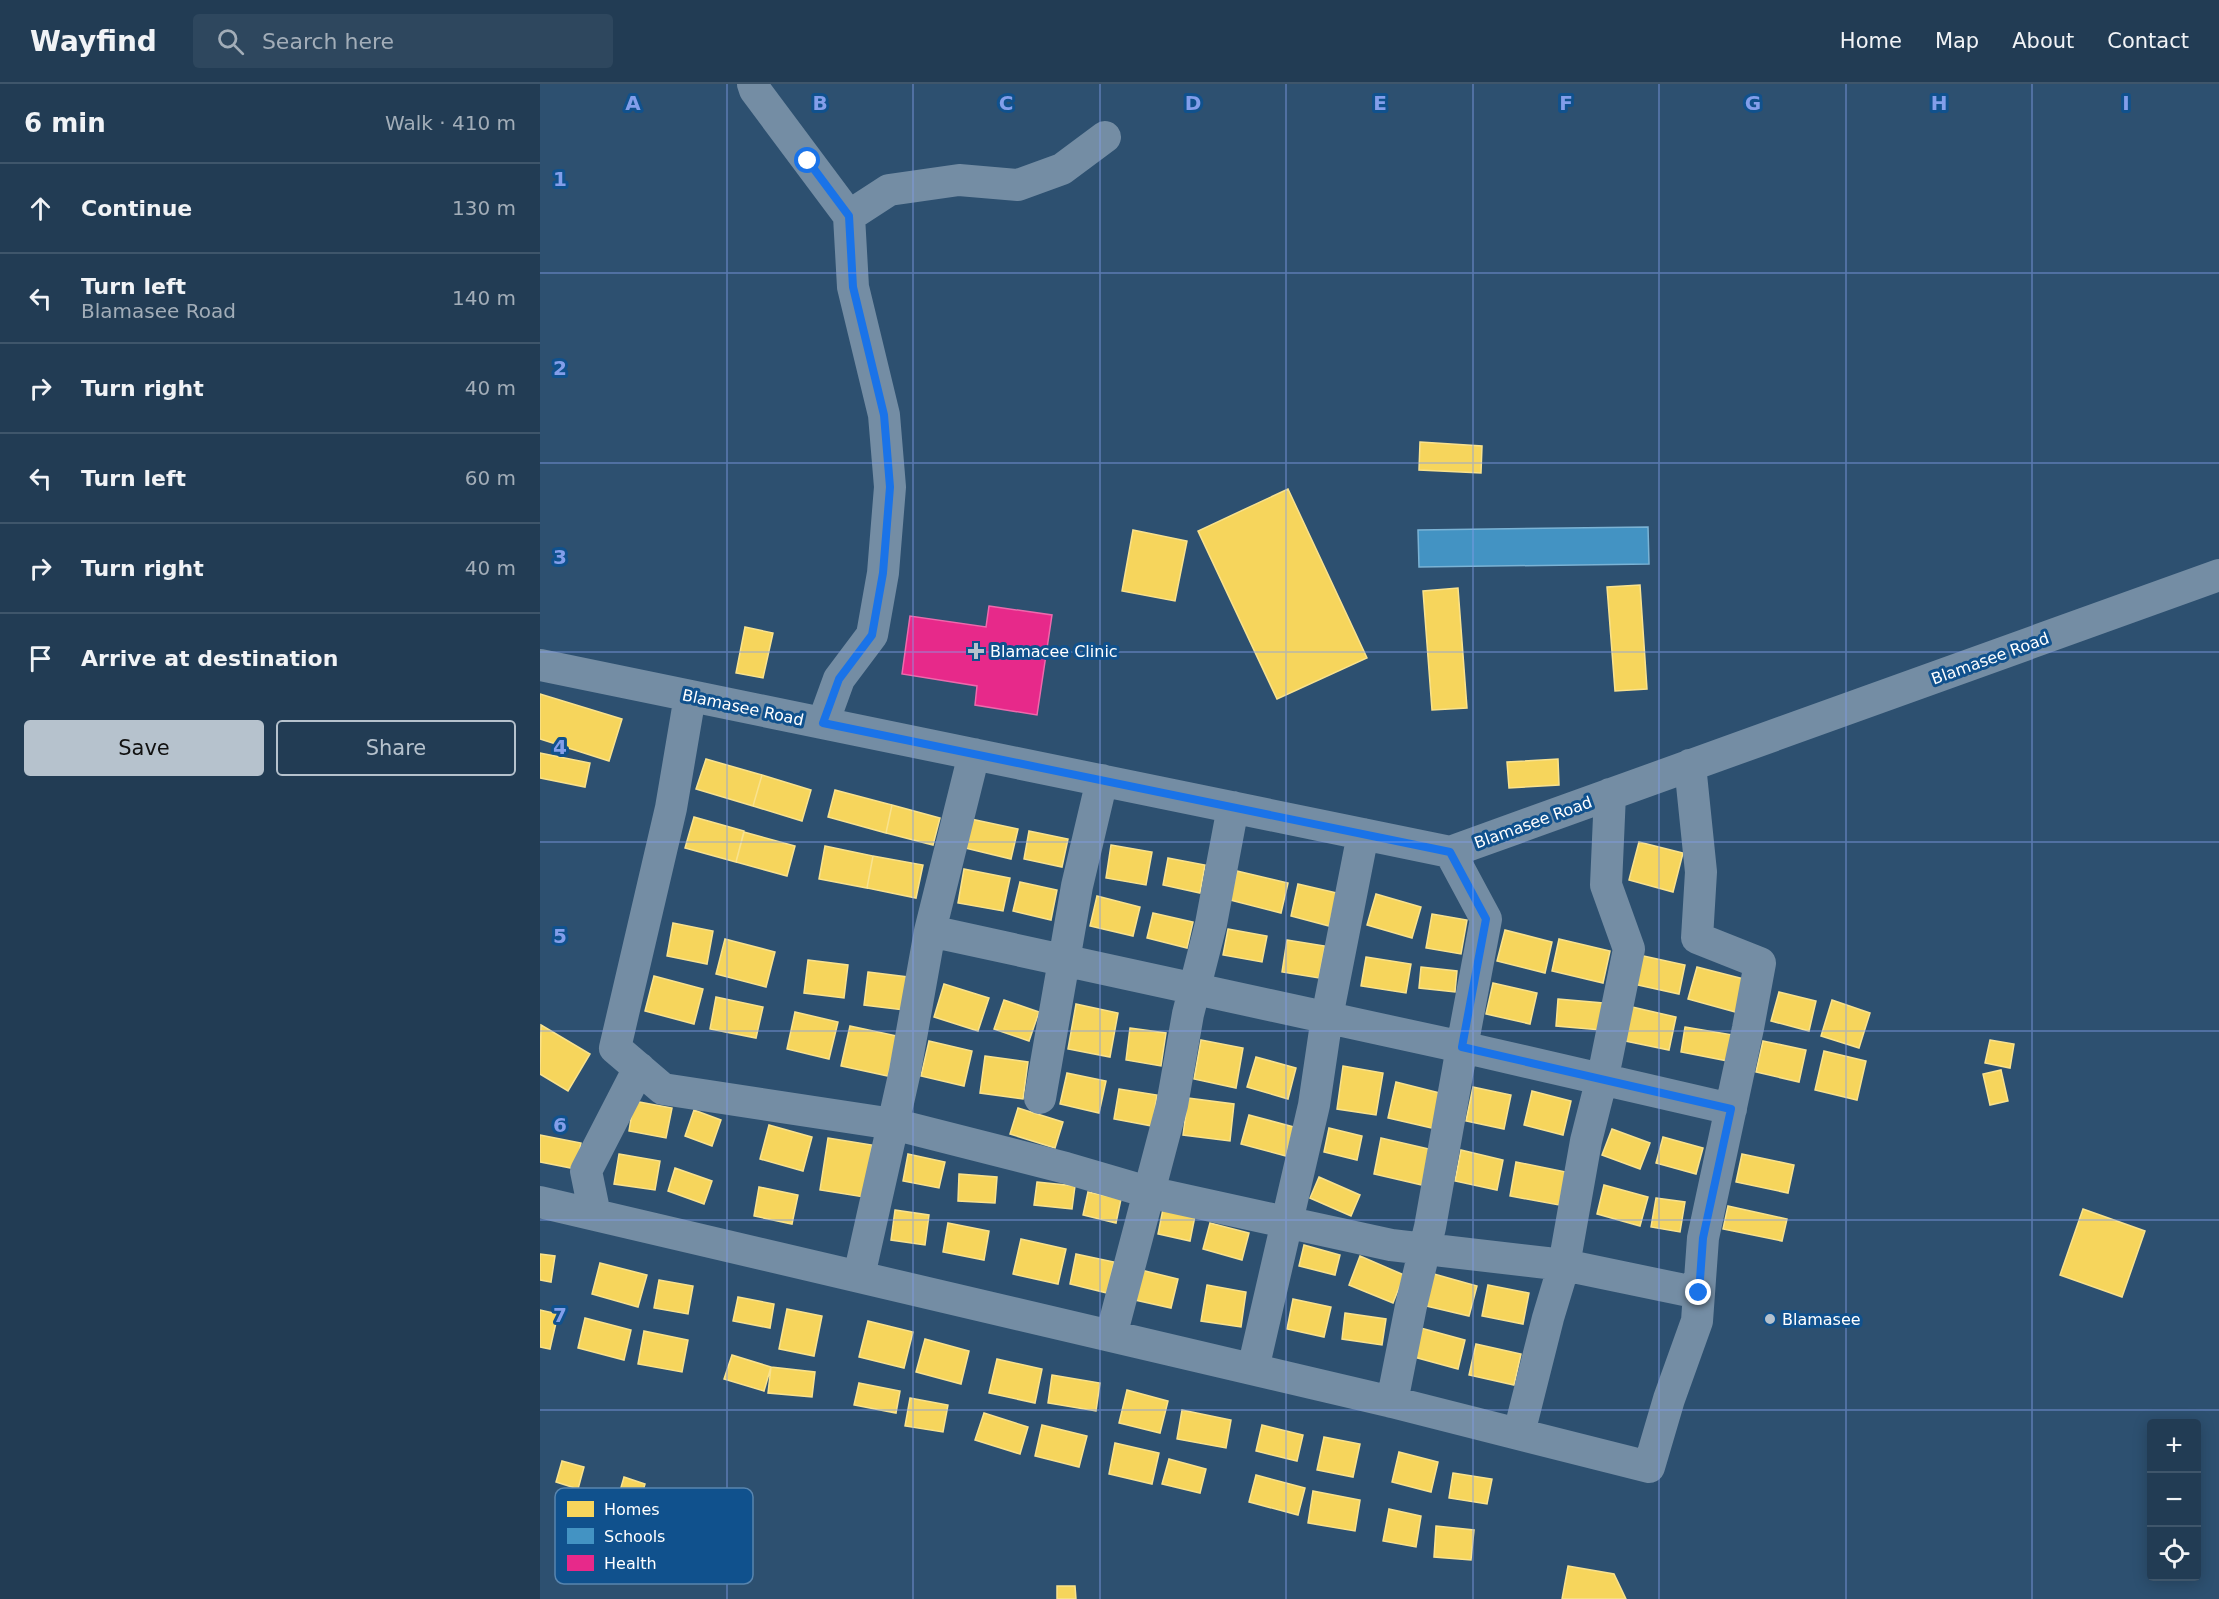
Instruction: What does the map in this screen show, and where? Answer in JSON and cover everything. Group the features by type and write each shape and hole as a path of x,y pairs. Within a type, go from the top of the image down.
{"street":[{"path":"753,84 755,90 849,216 853,287 884,415 890,487 883,573 872,635 839,679 823,723"},
{"path":"849,216 889,190 959,180 1018,184 1062,169 1105,137"},
{"name":"Blamasee Road","path":"540,665 1450,852 2219,575"},
{"path":"690,696 671,808 615,1048 663,1089 893,1124 1066,1168 1148,1192 1391,1245 1564,1265 1699,1293"},
{"path":"859,1276 905,1071 930,931 974,754"},
{"path":"540,1202 1392,1402 1649,1467 1669,1399 1697,1321 1703,1238 1760,963 1697,938 1701,872 1690,765"},
{"path":"1040,1098 1077,886 1102,780"},
{"path":"1519,1433 1564,1265 1586,1140 1629,949 1606,885 1610,794"},
{"path":"1111,1336 1172,1105 1188,1014 1211,924 1233,807"},
{"path":"1253,1370 1314,1105 1327,1017 1363,834"},
{"path":"1392,1402 1445,1147 1486,919 1450,852"},
{"path":"930,931 1462,1047 1731,1109"},
{"path":"595,1215 586,1171 639,1068"}],"building: Homes":[{"path":"1420,442 1482,446 1481,473 1419,470"},
{"path":"1288,489 1367,658 1277,699 1198,531"},
{"path":"1133,530 1187,541 1175,601 1122,591"},
{"path":"1640,585 1647,689 1615,691 1607,587"},
{"path":"1458,588 1467,708 1432,710 1423,591"},
{"path":"745,627 773,633 763,678 736,673"},
{"path":"540,694 622,719 609,761 540,739"},
{"path":"540,753 590,763 585,787 540,778"},
{"path":"706,759 762,775 753,806 696,789"},
{"path":"1558,759 1559,785 1509,788 1507,762"},
{"path":"762,775 811,790 802,821 753,806"},
{"path":"835,790 892,805 886,833 828,817"},
{"path":"892,805 940,818 933,845 886,833"},
{"path":"694,817 744,831 736,862 685,848"},
{"path":"971,819 1018,829 1011,859 965,848"},
{"path":"1029,831 1068,839 1062,867 1024,859"},
{"path":"744,832 795,846 787,876 736,862"},
{"path":"1639,842 1683,853 1673,892 1629,880"},
{"path":"1111,845 1152,852 1146,885 1106,878"},
{"path":"825,846 873,856 867,888 819,879"},
{"path":"873,856 923,865 916,898 867,888"},
{"path":"1168,858 1205,865 1200,893 1163,885"},
{"path":"964,869 1010,878 1003,911 958,903"},
{"path":"1237,871 1288,883 1281,913 1230,900"},
{"path":"1020,882 1057,890 1051,920 1013,911"},
{"path":"1298,884 1337,893 1329,926 1291,916"},
{"path":"1376,894 1421,907 1412,938 1367,925"},
{"path":"1097,896 1140,907 1133,936 1090,926"},
{"path":"1153,913 1193,922 1187,948 1147,938"},
{"path":"1432,914 1467,920 1461,954 1426,948"},
{"path":"673,923 713,931 707,964 667,956"},
{"path":"1228,929 1267,936 1262,962 1223,955"},
{"path":"1505,930 1552,942 1545,973 1497,961"},
{"path":"725,939 775,952 766,987 716,974"},
{"path":"1559,939 1610,951 1603,983 1552,971"},
{"path":"1287,940 1325,946 1319,978 1282,972"},
{"path":"1639,955 1685,965 1679,994 1633,984"},
{"path":"1366,957 1411,964 1406,993 1361,986"},
{"path":"808,960 848,965 844,998 804,993"},
{"path":"1421,967 1457,971 1455,992 1419,988"},
{"path":"1697,967 1748,980 1739,1013 1688,999"},
{"path":"868,972 908,977 904,1010 864,1005"},
{"path":"654,976 703,989 694,1024 645,1011"},
{"path":"1493,983 1537,993 1530,1024 1486,1014"},
{"path":"944,984 989,998 978,1031 934,1017"},
{"path":"1779,992 1816,1001 1809,1031 1771,1021"},
{"path":"716,997 763,1007 756,1038 710,1029"},
{"path":"1558,999 1603,1003 1601,1030 1556,1026"},
{"path":"1004,1000 1039,1012 1029,1041 994,1029"},
{"path":"1832,1000 1870,1013 1859,1048 1821,1036"},
{"path":"1076,1004 1118,1013 1110,1057 1068,1049"},
{"path":"1628,1006 1676,1017 1669,1050 1620,1040"},
{"path":"795,1012 838,1022 829,1059 787,1049"},
{"path":"541,1025 590,1054 568,1091 540,1074"},
{"path":"850,1026 897,1036 888,1076 841,1066"},
{"path":"1685,1027 1733,1035 1728,1061 1681,1052"},
{"path":"1130,1028 1166,1033 1161,1066 1126,1060"},
{"path":"1201,1040 1243,1048 1236,1088 1194,1079"},
{"path":"1990,1040 2014,1044 2010,1068 1985,1063"},
{"path":"929,1041 972,1051 964,1086 921,1076"},
{"path":"1763,1041 1806,1050 1799,1082 1756,1072"},
{"path":"1824,1051 1866,1061 1857,1100 1815,1090"},
{"path":"985,1056 1028,1062 1023,1099 980,1093"},
{"path":"1256,1057 1296,1068 1288,1099 1247,1087"},
{"path":"1343,1066 1383,1073 1376,1115 1337,1109"},
{"path":"2001,1070 2008,1101 1990,1105 1983,1074"},
{"path":"1067,1073 1106,1081 1099,1113 1060,1104"},
{"path":"1396,1082 1440,1093 1432,1128 1388,1118"},
{"path":"1473,1087 1511,1095 1504,1129 1466,1121"},
{"path":"1119,1089 1157,1095 1152,1126 1114,1119"},
{"path":"1532,1091 1571,1101 1563,1135 1524,1125"},
{"path":"1188,1098 1234,1104 1230,1141 1183,1135"},
{"path":"634,1101 672,1108 666,1138 629,1131"},
{"path":"1018,1108 1063,1122 1055,1148 1010,1134"},
{"path":"694,1110 721,1120 712,1146 685,1136"},
{"path":"1249,1115 1294,1127 1286,1156 1241,1144"},
{"path":"769,1125 812,1137 803,1171 760,1159"},
{"path":"1329,1128 1362,1136 1357,1160 1324,1152"},
{"path":"1612,1129 1650,1143 1640,1169 1602,1155"},
{"path":"540,1135 581,1143 576,1169 540,1162"},
{"path":"1663,1137 1703,1148 1696,1174 1656,1163"},
{"path":"828,1138 872,1145 864,1197 820,1190"},
{"path":"1381,1138 1429,1149 1422,1185 1374,1174"},
{"path":"1461,1150 1503,1160 1497,1190 1455,1181"},
{"path":"619,1154 660,1161 655,1190 614,1184"},
{"path":"908,1154 945,1162 939,1188 903,1181"},
{"path":"1742,1154 1794,1165 1788,1193 1736,1182"},
{"path":"1516,1162 1566,1172 1559,1205 1510,1196"},
{"path":"675,1168 712,1181 704,1204 668,1191"},
{"path":"959,1174 997,1177 995,1203 958,1201"},
{"path":"1319,1177 1360,1195 1351,1216 1310,1198"},
{"path":"1037,1182 1075,1186 1072,1209 1034,1205"},
{"path":"1604,1185 1648,1197 1640,1226 1597,1214"},
{"path":"759,1187 798,1195 792,1224 754,1216"},
{"path":"1088,1192 1121,1199 1116,1223 1083,1215"},
{"path":"1656,1198 1685,1202 1680,1232 1651,1227"},
{"path":"1728,1206 1787,1219 1782,1241 1723,1229"},
{"path":"1163,1209 1195,1216 1190,1241 1158,1234"},
{"path":"2083,1209 2145,1231 2122,1297 2060,1275"},
{"path":"895,1210 929,1215 925,1245 891,1240"},
{"path":"948,1223 989,1231 984,1260 943,1252"},
{"path":"1210,1223 1249,1233 1242,1260 1203,1249"},
{"path":"1021,1239 1066,1249 1058,1284 1013,1274"},
{"path":"1304,1245 1340,1255 1335,1275 1299,1266"},
{"path":"540,1254 555,1256 551,1282 540,1280"},
{"path":"1076,1254 1114,1262 1107,1293 1070,1284"},
{"path":"1360,1256 1404,1275 1393,1303 1349,1285"},
{"path":"600,1263 647,1275 638,1307 592,1294"},
{"path":"1137,1269 1178,1279 1171,1308 1130,1299"},
{"path":"1434,1274 1477,1286 1469,1316 1426,1306"},
{"path":"659,1280 693,1286 688,1314 654,1308"},
{"path":"1207,1285 1246,1292 1241,1327 1201,1321"},
{"path":"1488,1285 1529,1293 1523,1324 1482,1316"},
{"path":"738,1297 774,1304 770,1328 733,1321"},
{"path":"1293,1299 1331,1307 1324,1337 1287,1329"},
{"path":"787,1309 822,1316 814,1356 779,1349"},
{"path":"540,1310 558,1314 550,1349 540,1347"},
{"path":"1345,1313 1386,1319 1382,1345 1342,1339"},
{"path":"585,1318 631,1330 624,1360 578,1348"},
{"path":"868,1321 913,1332 904,1368 859,1357"},
{"path":"1417,1327 1465,1340 1458,1369 1410,1356"},
{"path":"644,1331 688,1340 682,1372 638,1364"},
{"path":"925,1339 969,1351 961,1384 916,1372"},
{"path":"1476,1344 1521,1354 1514,1385 1469,1375"},
{"path":"732,1355 771,1367 764,1391 724,1379"},
{"path":"997,1359 1042,1369 1035,1403 989,1393"},
{"path":"771,1367 815,1372 812,1397 768,1393"},
{"path":"1052,1375 1100,1383 1096,1411 1048,1403"},
{"path":"859,1383 900,1391 896,1413 854,1405"},
{"path":"1127,1390 1168,1401 1160,1433 1119,1423"},
{"path":"910,1398 948,1405 943,1432 905,1426"},
{"path":"1182,1410 1231,1420 1226,1448 1177,1439"},
{"path":"984,1413 1028,1427 1020,1454 975,1440"},
{"path":"1042,1425 1087,1436 1079,1467 1035,1456"},
{"path":"1262,1425 1303,1435 1297,1461 1256,1451"},
{"path":"1324,1437 1360,1444 1353,1477 1317,1470"},
{"path":"1115,1443 1159,1453 1152,1484 1109,1474"},
{"path":"1399,1452 1438,1462 1431,1492 1392,1482"},
{"path":"1169,1459 1206,1469 1200,1493 1162,1484"},
{"path":"562,1461 584,1467 578,1488 556,1482"},
{"path":"1453,1473 1492,1479 1487,1504 1449,1498"},
{"path":"1256,1475 1305,1488 1298,1515 1249,1502"},
{"path":"624,1477 645,1484 644,1488 621,1488"},
{"path":"1313,1491 1360,1500 1355,1531 1308,1523"},
{"path":"1389,1509 1421,1516 1416,1547 1383,1541"},
{"path":"1436,1526 1474,1530 1471,1560 1434,1557"},
{"path":"1568,1566 1614,1574 1626,1599 1562,1599"},
{"path":"1057,1586 1075,1586 1076,1599 1057,1599"}],"building: Schools":[{"path":"1648,527 1649,564 1419,567 1418,530"}],"building: Health":[{"name":"Blamacee Clinic","path":"989,606 1052,615 1037,715 975,705 977,686 902,674 910,616 986,627"}],"place":[{"name":"Blamacee Clinic","path":"976,651"},
{"name":"Blamasee","path":"1770,1319"}],"route":[{"path":"808,161 849,216 853,287 884,415 890,487 883,573 872,635 839,679 823,723 1450,852 1486,919 1462,1047 1731,1109 1703,1238 1699,1293"}]}
